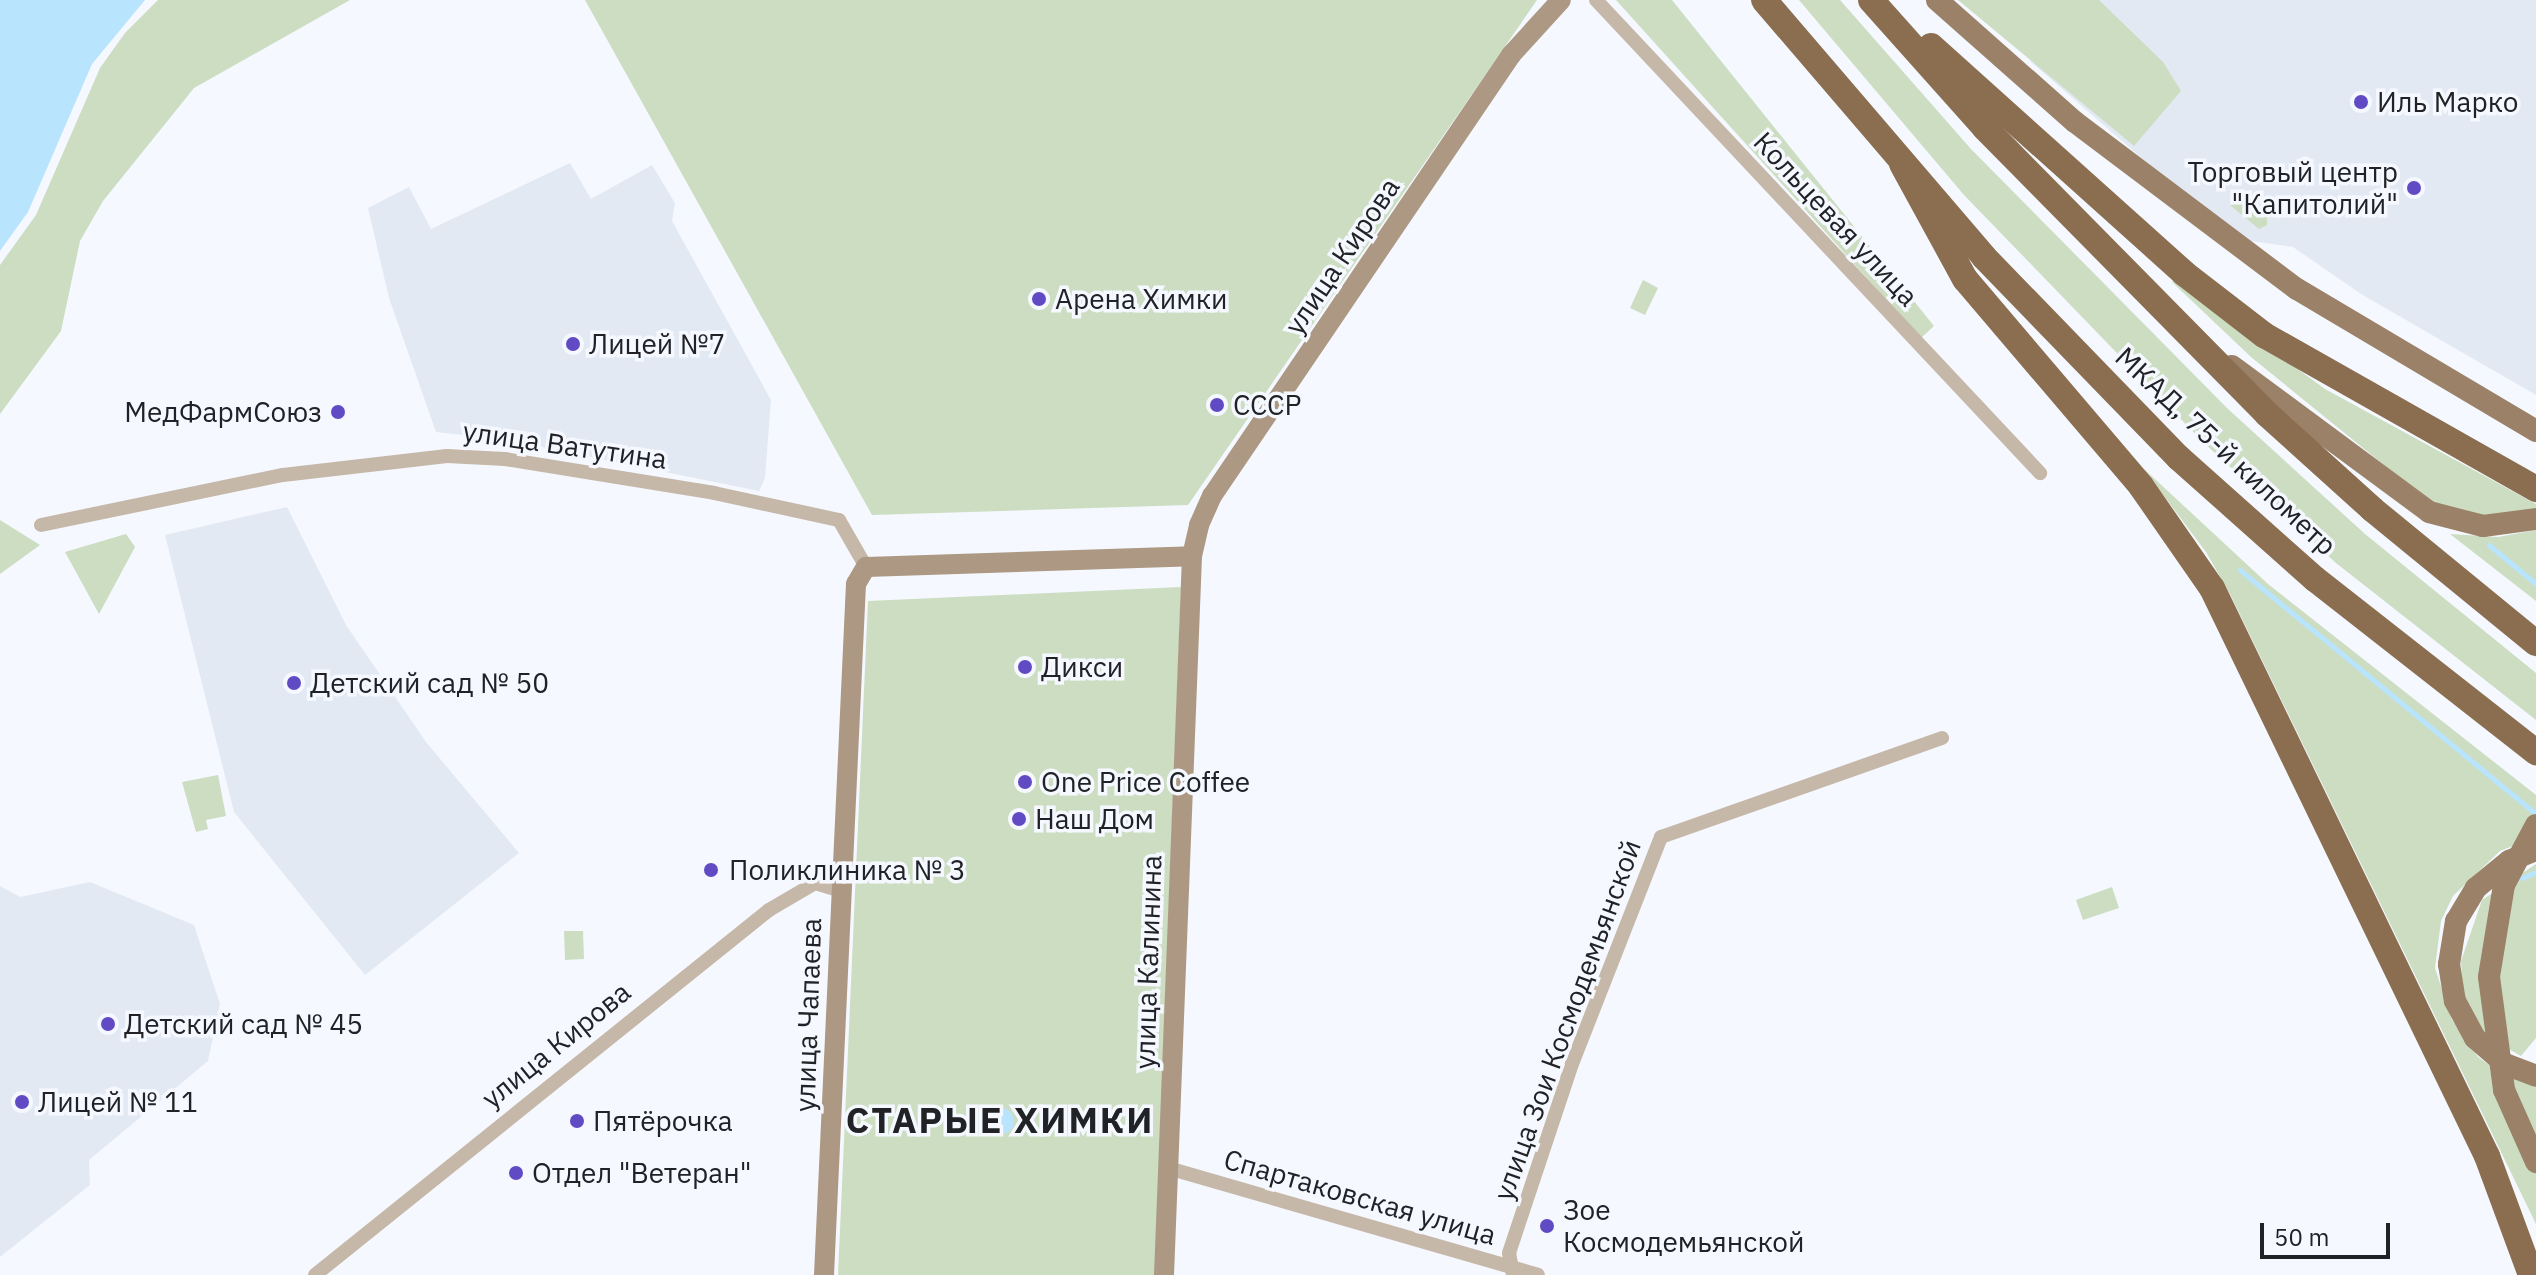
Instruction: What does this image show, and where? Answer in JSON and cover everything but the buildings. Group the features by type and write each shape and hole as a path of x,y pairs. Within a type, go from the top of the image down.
{"highway":[{"path":"1764,0 1902,164 1965,279 2141,486 2212,588 2487,1156 2531,1275"},
{"name":"МКАД, 75-й километр","path":"1871,0 1985,128 2161,312 2360,498 2536,643"},
{"path":"1881,0 2185,274 2264,335 2536,489"},
{"name":"МКАД, 75-й километр","path":"1902,164 1984,257 2179,458 2315,579 2536,752"}],"main road":[{"path":"1937,0 2075,122 2297,289 2536,431"},
{"path":"2161,312 2429,512 2483,526 2536,519"},
{"path":"2536,825 2504,885 2489,977 2504,1090 2536,1162"},
{"path":"2536,850 2500,867 2476,888 2456,921 2449,964 2455,1001 2475,1038 2505,1064 2536,1076"}],"street":[{"name":"улица Кирова","path":"1192,556 1212,496 1511,55 1561,0"},
{"name":"Кольцевая улица","path":"1596,0 2040,473"},
{"name":"улица Ватутина","path":"41,525 283,475 397,458 476,457 714,493 839,520 866,567"},
{"path":"866,567 1192,556"},
{"name":"улица Калинина","path":"1164,1275 1192,556"},
{"name":"улица Чапаева","path":"824,1275 853,616 856,584 866,567"},
{"name":"улица Зои Космодемьянской","path":"1513,1271 1509,1253 1572,1064 1661,837 1942,738"},
{"name":"улица Кирова","path":"315,1275 769,910 815,883 841,891"},
{"name":"Спартаковская улица","path":"1168,1168 1513,1271 1538,1275"}],"shaded area":[{"path":"2080,0 2536,0 2536,395 2361,294 2293,247 2245,240 2161,175 2030,61"},
{"name":"Лицей №7","path":"570,163 591,199 652,165 675,203 672,221 771,400 765,478 759,491 507,440 436,432 389,298 368,208 409,187 431,229"},
{"name":"Детский сад № 50","path":"287,507 346,625 426,742 519,853 365,975 234,812 165,535"},
{"name":"Детский сад № 45","path":"90,882 194,925 220,1004 208,1061 89,1160 90,1185 0,1257 0,886 20,897"}],"green space":[{"path":"158,0 350,0 194,88 103,201 80,241 61,331 0,414 0,265 36,215 100,68 125,33"},
{"path":"585,0 1537,0 1188,505 872,515"},
{"path":"1616,0 1672,0 1934,326 1921,338"},
{"path":"1799,0 1840,0 1971,149 2228,409 2365,534 2536,673 2536,720 2336,563 2204,443 1964,195"},
{"path":"1958,0 2099,0 2163,62 2181,91 2134,146"},
{"path":"2240,195 2267,217 2267,225 2259,229 2231,206 2232,198"},
{"path":"2174,279 2325,389 2536,504 2536,513 2511,518 2448,511 2421,495 2251,357 2172,282"},
{"path":"1643,280 1658,288 1645,315 1630,308"},
{"path":"2143,468 2268,584 2536,795 2536,837 2500,851 2453,896 2441,921 2435,968 2452,1020 2478,1057 2500,1073 2536,1086 2536,1224 2230,594 2206,552"},
{"path":"0,520 40,545 0,574"},
{"path":"2536,530 2536,601 2450,534 2498,537"},
{"path":"126,534 135,547 99,614 65,552"},
{"path":"1181,587 1155,1275 838,1275 868,601"},
{"path":"218,775 226,816 206,820 208,829 196,832 182,782"},
{"path":"2536,864 2536,1038 2521,1056 2486,1036 2463,995 2461,961 2482,900"},
{"path":"2112,887 2119,908 2083,920 2076,900"},
{"path":"564,931 583,931 584,959 565,960"}],"water":[{"path":"0,0 145,0 92,64 28,212 0,251"},
{"path":"1001,1108 1010,1112 1014,1121 1010,1130 1001,1134 992,1130 988,1121 992,1112"}],"waterway":[{"path":"2489,545 2536,584"},
{"path":"2240,570 2536,814"},
{"path":"2522,878 2536,872"}],"place":[{"name":"Иль Марко","path":"2361,102"},
{"name":"Торговый центр \"Капитолий\"","path":"2414,188"},
{"name":"Арена Химки","path":"1039,299"},
{"name":"Лицей №7","path":"573,344"},
{"name":"СССР","path":"1217,405"},
{"name":"МедФармСоюз","path":"338,412"},
{"name":"Дикси","path":"1025,667"},
{"name":"Детский сад № 50","path":"294,683"},
{"name":"One Price Coffee","path":"1025,782"},
{"name":"Наш Дом","path":"1019,819"},
{"name":"Поликлиника № 3","path":"711,870"},
{"name":"Детский сад № 45","path":"108,1024"},
{"name":"Лицей № 11","path":"22,1102"},
{"name":"Пятёрочка","path":"577,1121"},
{"name":"Отдел \"Ветеран\"","path":"516,1173"},
{"name":"Зое Космодемьянской","path":"1547,1226"}],"district":[{"name":"СТАРЫЕ ХИМКИ","path":"1000,1120"}]}
